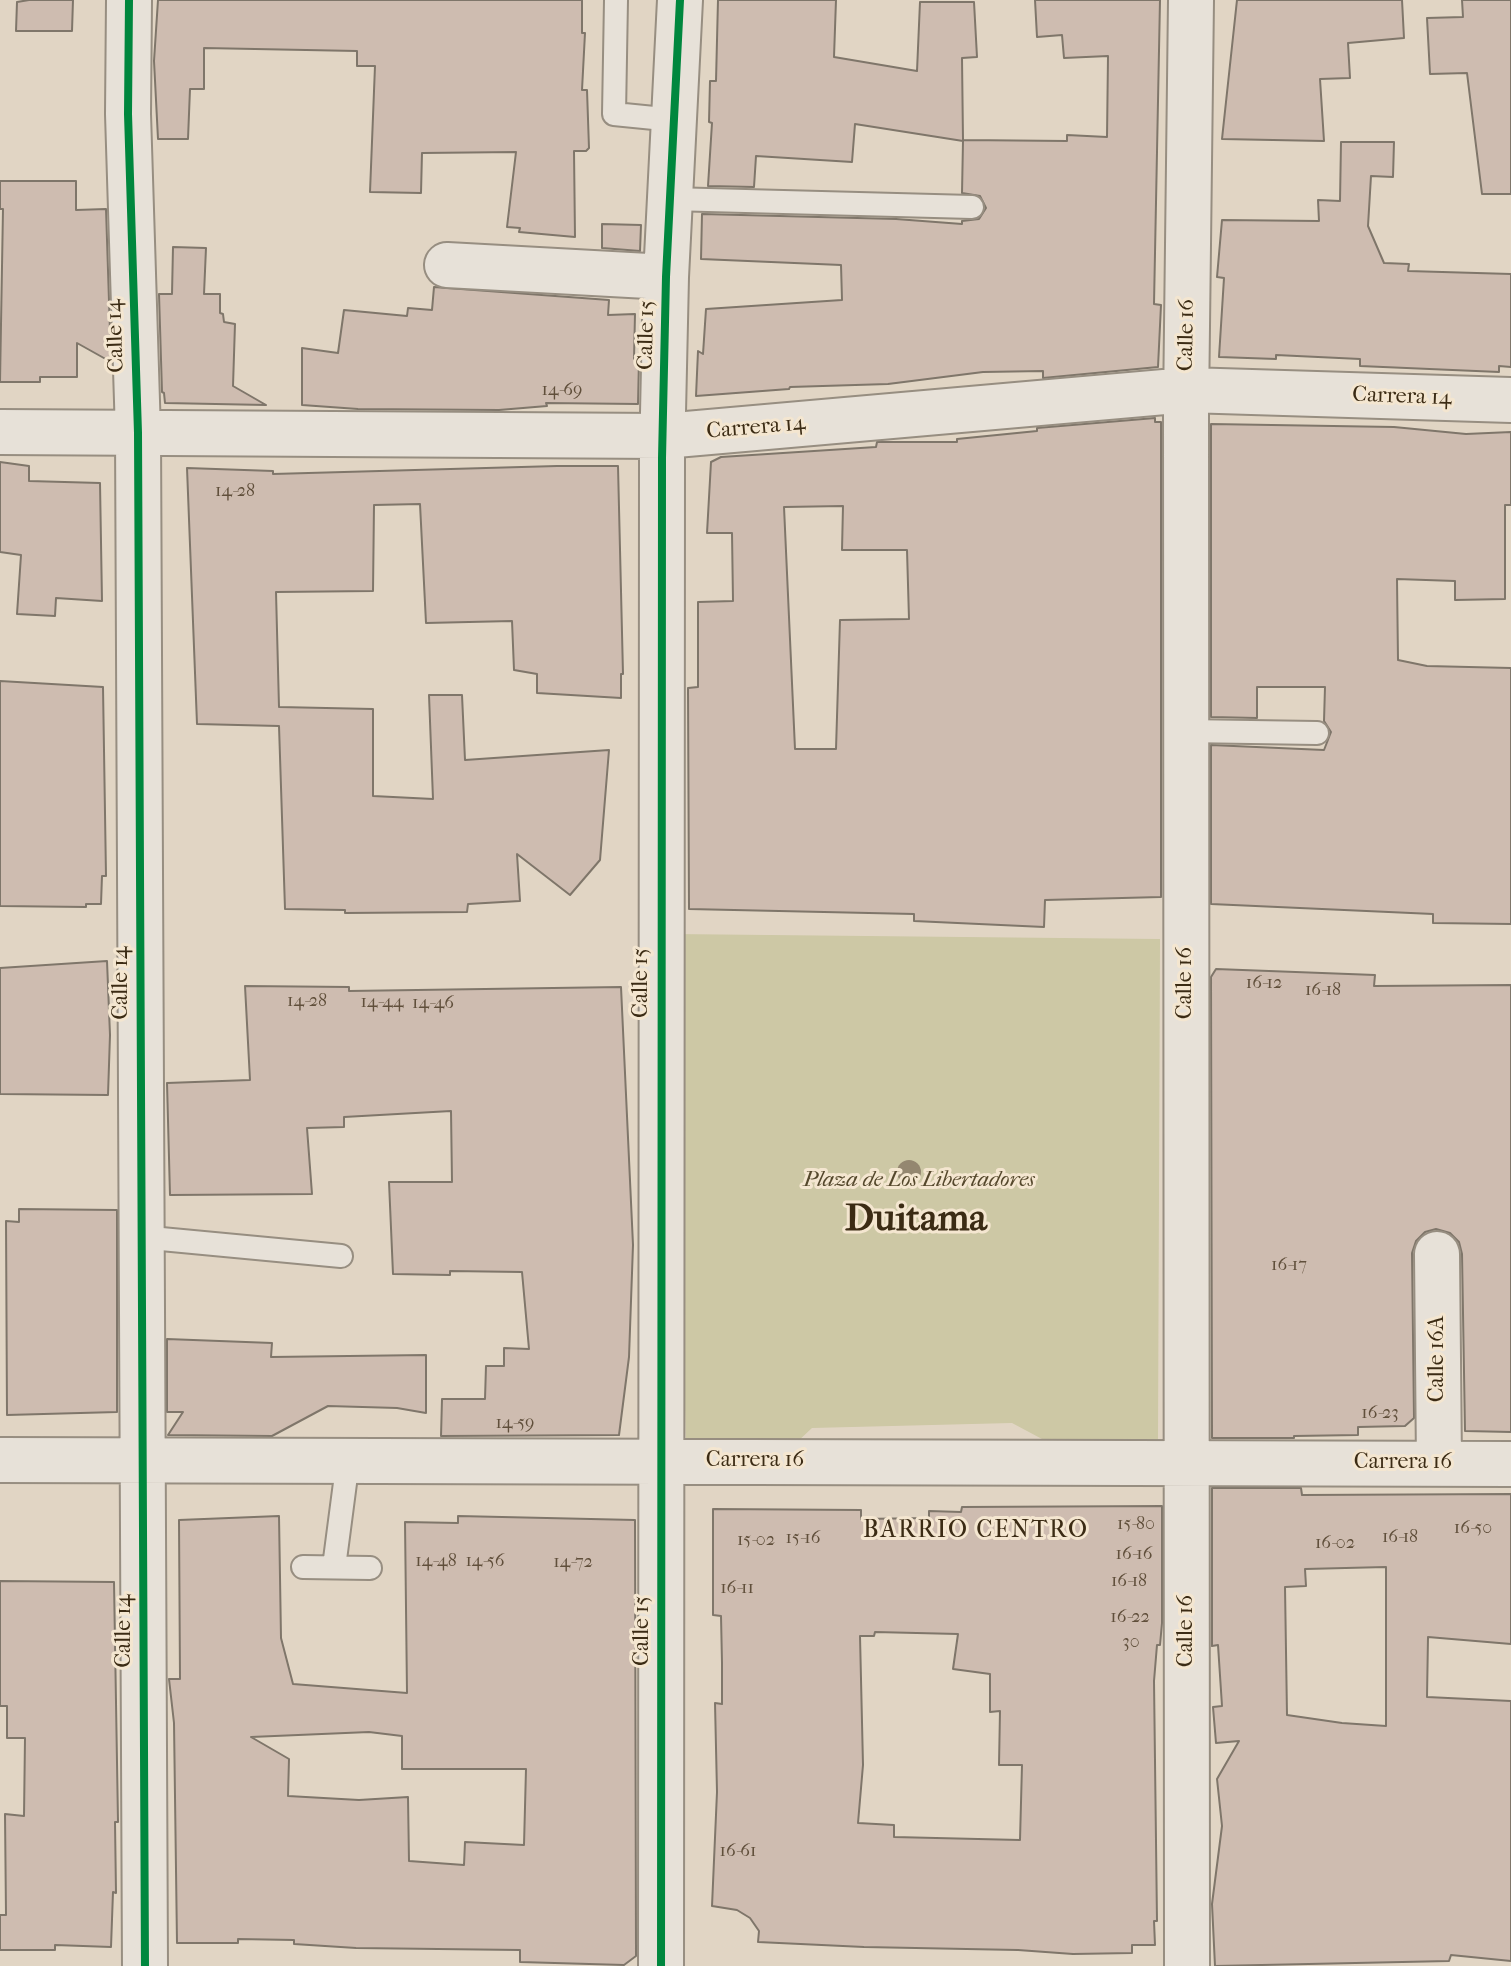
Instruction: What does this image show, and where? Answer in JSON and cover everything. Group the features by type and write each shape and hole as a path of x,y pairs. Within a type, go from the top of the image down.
{"street":[{"name":"Calle 14","path":"129,0 128,114 138,433 145,1966"},
{"name":"Calle 15","path":"661,1966 660,931 664,436 666,277 680,0"},
{"name":"Calle 16","path":"1187,1966 1185,731 1191,0"},
{"path":"447,265 666,277"},
{"name":"Carrera 14","path":"0,432 664,436 1187,390 1511,400"},
{"name":"Calle 16A","path":"1437,1254 1439,1464"},
{"name":"Carrera 16","path":"0,1460 1511,1464"}],"lane":[{"path":"616,0 614,114 674,120"},
{"path":"670,199 972,207"},
{"path":"1185,731 1317,733"},
{"path":"140,1237 341,1256"},
{"path":"334,1567 348,1460"},
{"path":"303,1567 370,1568"}],"green space":[{"name":"Plaza de Los Libertadores","path":"672,934 1160,939 1158,1441 1042,1439 1012,1423 812,1428 796,1443 686,1443"}],"building":[{"path":"73,0 72,31 16,31 17,2"},
{"path":"158,0 582,0 582,33 585,33 582,90 587,90 589,148 574,151 575,237 519,232 520,228 507,227 516,152 422,153 421,193 370,192 375,66 357,66 357,51 204,48 204,89 190,89 188,139 158,139 154,61"},
{"path":"718,0 836,0 834,57 917,71 920,2 974,2 977,57 962,58 963,140 1067,141 1067,135 1107,137 1108,56 1064,58 1062,35 1037,37 1035,0 1160,0 1154,304 1161,305 1158,367 1043,378 1043,371 983,372 888,384 790,387 696,396 698,351 703,354 706,309 842,300 841,265 701,259 702,214 896,219 962,224 962,221 979,219 986,208 980,196 962,193 963,141 855,124 852,162 756,156 754,187 708,186 712,123 709,122 710,81 716,81"},
{"path":"1237,0 1402,0 1404,38 1348,43 1350,78 1320,79 1324,141 1222,139"},
{"path":"1462,0 1511,0 1511,194 1482,194 1467,73 1430,74 1427,18 1463,17"},
{"path":"1341,142 1394,142 1393,177 1371,176 1368,226 1384,263 1409,264 1408,271 1511,274 1511,367 1499,366 1499,372 1360,366 1360,359 1276,355 1276,359 1219,357 1224,278 1217,277 1222,220 1319,221 1318,200 1340,201"},
{"path":"0,181 76,181 76,210 106,209 111,362 77,343 77,377 40,377 40,382 0,382 3,209 0,209"},
{"path":"602,224 641,225 640,251 602,248"},
{"path":"173,247 206,248 204,294 220,294 220,313 224,322 235,324 233,386 266,405 165,403 159,294 172,294"},
{"path":"434,287 609,300 608,315 635,314 634,359 639,359 638,404 546,403 547,406 499,410 358,409 302,405 302,348 338,353 344,310 407,316 408,308 432,310"},
{"path":"1155,418 1155,422 1161,422 1161,897 1045,900 1044,927 914,921 914,914 689,909 688,688 698,687 698,602 733,601 732,533 707,533 711,462 721,457 876,447 877,442 957,442 957,439 1037,431 1037,428","holes":["843,506 842,550 907,550 909,619 840,620 836,749 795,749 784,507"]},
{"path":"1211,424 1394,427 1466,434 1511,432 1511,505 1505,505 1505,599 1455,600 1455,581 1397,579 1398,660 1427,666 1511,668 1511,924 1433,923 1433,914 1211,904 1211,745 1324,750 1331,732 1324,721 1325,687 1257,687 1257,718 1211,717"},
{"path":"0,462 29,466 29,481 100,483 102,601 56,598 55,616 17,614 21,555 0,552"},
{"path":"618,466 621,698 537,693 537,674 514,670 512,621 426,623 420,504 374,505 373,591 276,592 279,707 373,709 373,796 433,799 429,695 462,695 465,760 609,750 600,860 570,895 517,854 520,901 468,904 467,912 345,913 345,910 285,909 279,726 197,724 187,468 273,471 273,474"},
{"path":"0,681 103,687 106,876 102,876 101,904 86,904 86,907 0,906"},
{"path":"107,961 110,1035 108,1095 0,1094 0,968"},
{"path":"1216,969 1375,975 1374,986 1511,985 1511,1432 1465,1431 1462,1254 1459,1242 1450,1233 1436,1229 1425,1232 1416,1241 1412,1253 1414,1418 1405,1426 1358,1427 1358,1435 1212,1438 1211,977"},
{"path":"245,986 349,987 349,991 621,987 633,1245 629,1357 619,1435 441,1436 442,1399 485,1399 486,1366 504,1366 504,1348 529,1349 522,1272 393,1274 389,1182 452,1182 451,1111 344,1117 344,1127 307,1128 312,1194 170,1195 167,1083 250,1080"},
{"path":"19,1209 117,1210 117,1412 7,1415 6,1221 19,1222"},
{"path":"167,1339 272,1343 271,1357 426,1355 426,1413 397,1408 328,1406 272,1436 168,1435 183,1412 167,1412"},
{"path":"1212,1488 1301,1488 1302,1495 1511,1494 1511,1644 1428,1637 1427,1697 1511,1701 1511,1961 1451,1955 1449,1961 1215,1966 1212,1904 1222,1826 1217,1779 1239,1741 1216,1743 1213,1707 1222,1706 1218,1645 1212,1646","holes":["1386,1567 1386,1726 1287,1715 1285,1587 1306,1586 1305,1569"]},
{"path":"1162,1506 1162,1623 1154,1681 1155,1945 1132,1945 1132,1953 1073,1954 758,1942 759,1931 750,1918 737,1910 712,1906 717,1792 715,1703 722,1704 721,1616 713,1615 713,1509 861,1510 861,1519 929,1518 929,1511 961,1512 962,1507","holes":["875,1632 958,1634 953,1669 990,1674 990,1712 1000,1711 999,1765 1022,1765 1020,1840 894,1837 894,1825 858,1823 863,1765 860,1636 874,1636"]},
{"path":"279,1516 281,1638 293,1684 407,1693 405,1522 458,1523 458,1516 635,1520 636,1956 624,1965 520,1962 520,1950 356,1948 294,1944 294,1940 238,1939 238,1943 177,1943 174,1723 169,1679 180,1679 179,1520","holes":["369,1732 402,1736 402,1769 526,1769 524,1845 465,1842 464,1865 409,1861 408,1797 359,1800 288,1796 289,1759 251,1737"]},
{"path":"0,1581 114,1582 118,1822 115,1822 116,1893 113,1892 111,1947 55,1945 55,1950 0,1950 0,1915 6,1915 5,1814 24,1816 25,1738 7,1738 7,1706 0,1706"}],"cycle path":[{"path":"129,0 128,114 138,433 145,1966"},
{"path":"661,1966 662,458 666,277 680,0"}],"district":[{"name":"Duitama","path":"916,1221"},
{"name":"BARRIO CENTRO","path":"976,1531"}]}
